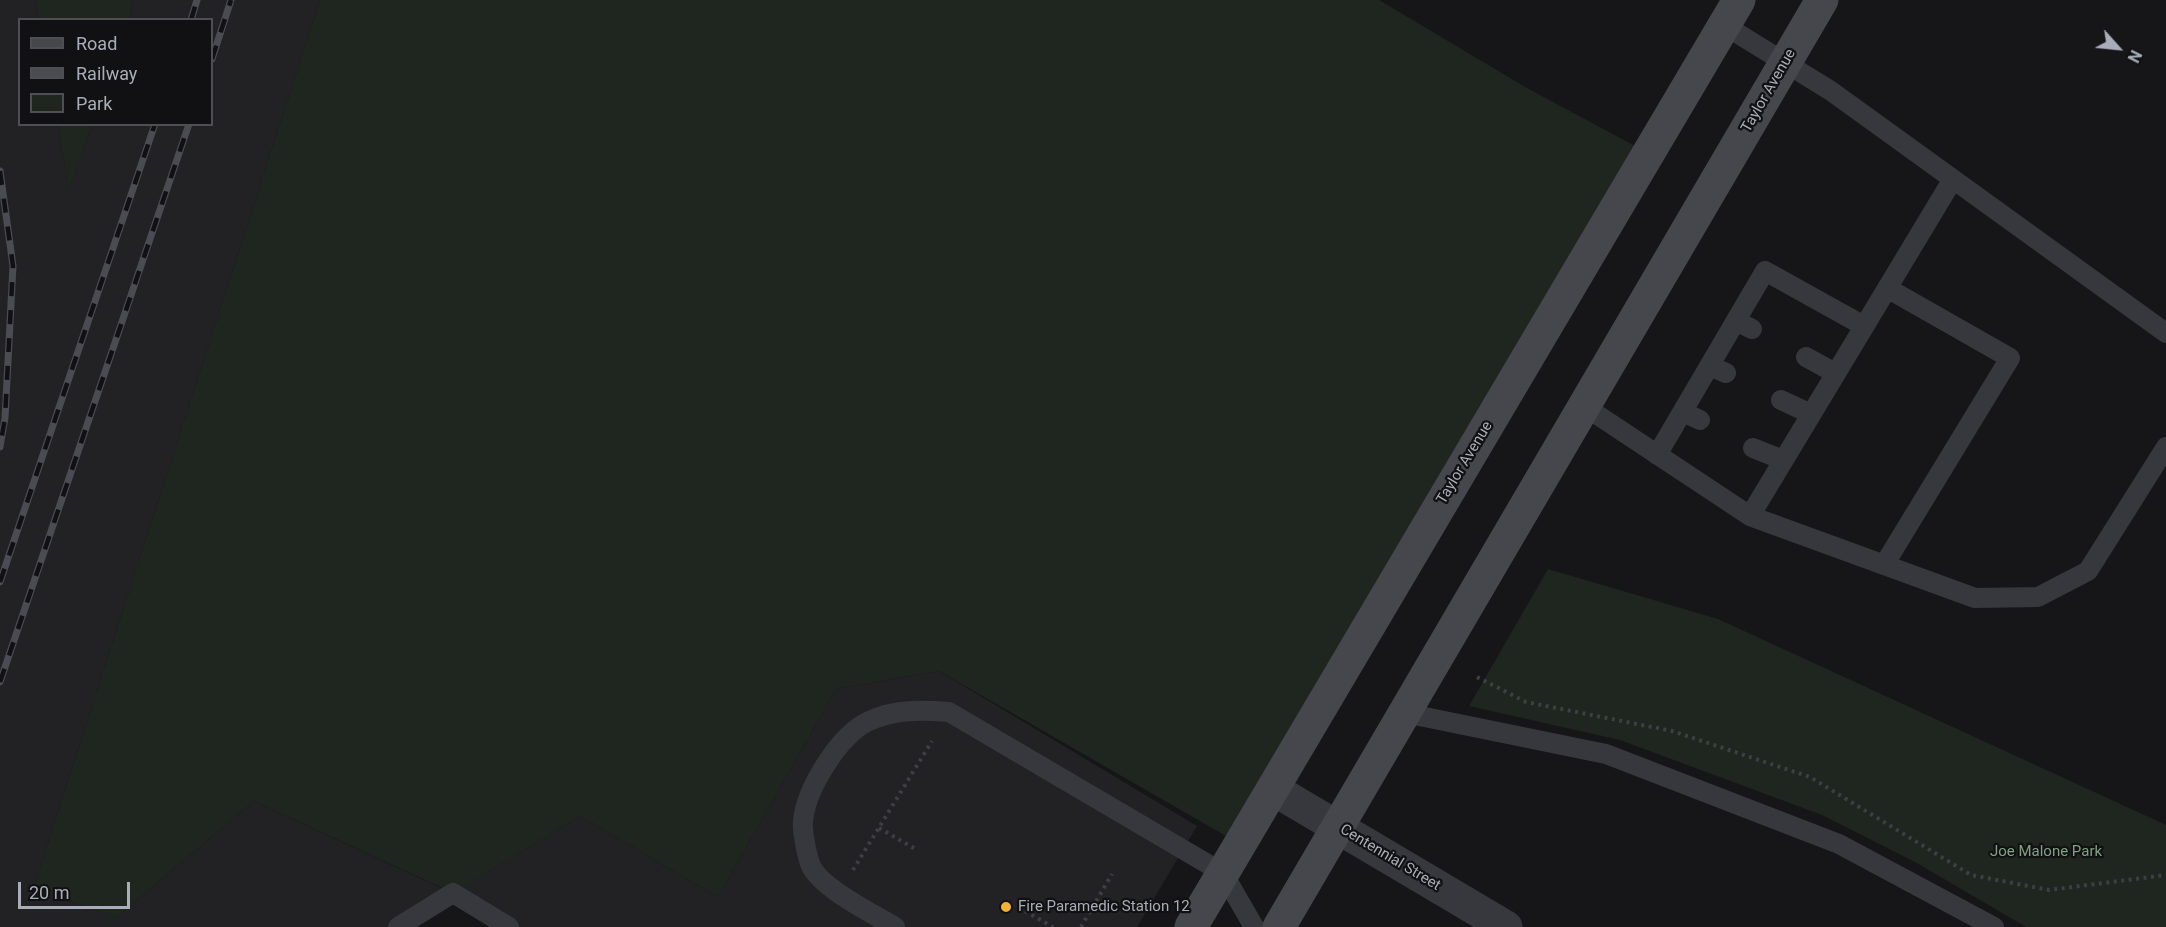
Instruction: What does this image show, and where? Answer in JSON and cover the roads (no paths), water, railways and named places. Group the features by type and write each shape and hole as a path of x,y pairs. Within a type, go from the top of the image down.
{"main road":[{"name":"Taylor Avenue","path":"1279,927 1822,0"},
{"name":"Taylor Avenue","path":"1191,927 1732,12"}],"street":[{"name":"Centennial Street","path":"1273,789 1506,927"}],"lane":[{"path":"1732,12 1785,63 1831,91 2166,333"},
{"path":"1750,516 1953,179"},
{"path":"1658,455 1691,416 1744,325 1766,271 1864,326"},
{"path":"1884,565 2010,358 1887,288"},
{"path":"1806,357 1835,374"},
{"path":"1781,400 1811,414"},
{"path":"1584,406 1750,516 1975,598 2038,597 2088,571 2166,447"},
{"path":"1753,448 1784,460"},
{"path":"896,927 839,894 812,867 803,822 813,788 834,751 867,722 911,709 949,712 1223,873 1254,927"},
{"path":"1405,712 1606,754 1839,844 1994,927"},
{"path":"398,927 453,893 510,927"}],"railway":[{"path":"192,18 197,0"},
{"path":"213,56 231,0"},
{"path":"0,582 154,126"},
{"path":"0,682 188,126"},
{"path":"0,171 13,266 5,418 0,447"}],"place":[{"name":"Fire Paramedic Station 12","path":"1006,907"}],"park label":[{"name":"Joe Malone Park","path":"2046,852"}]}
